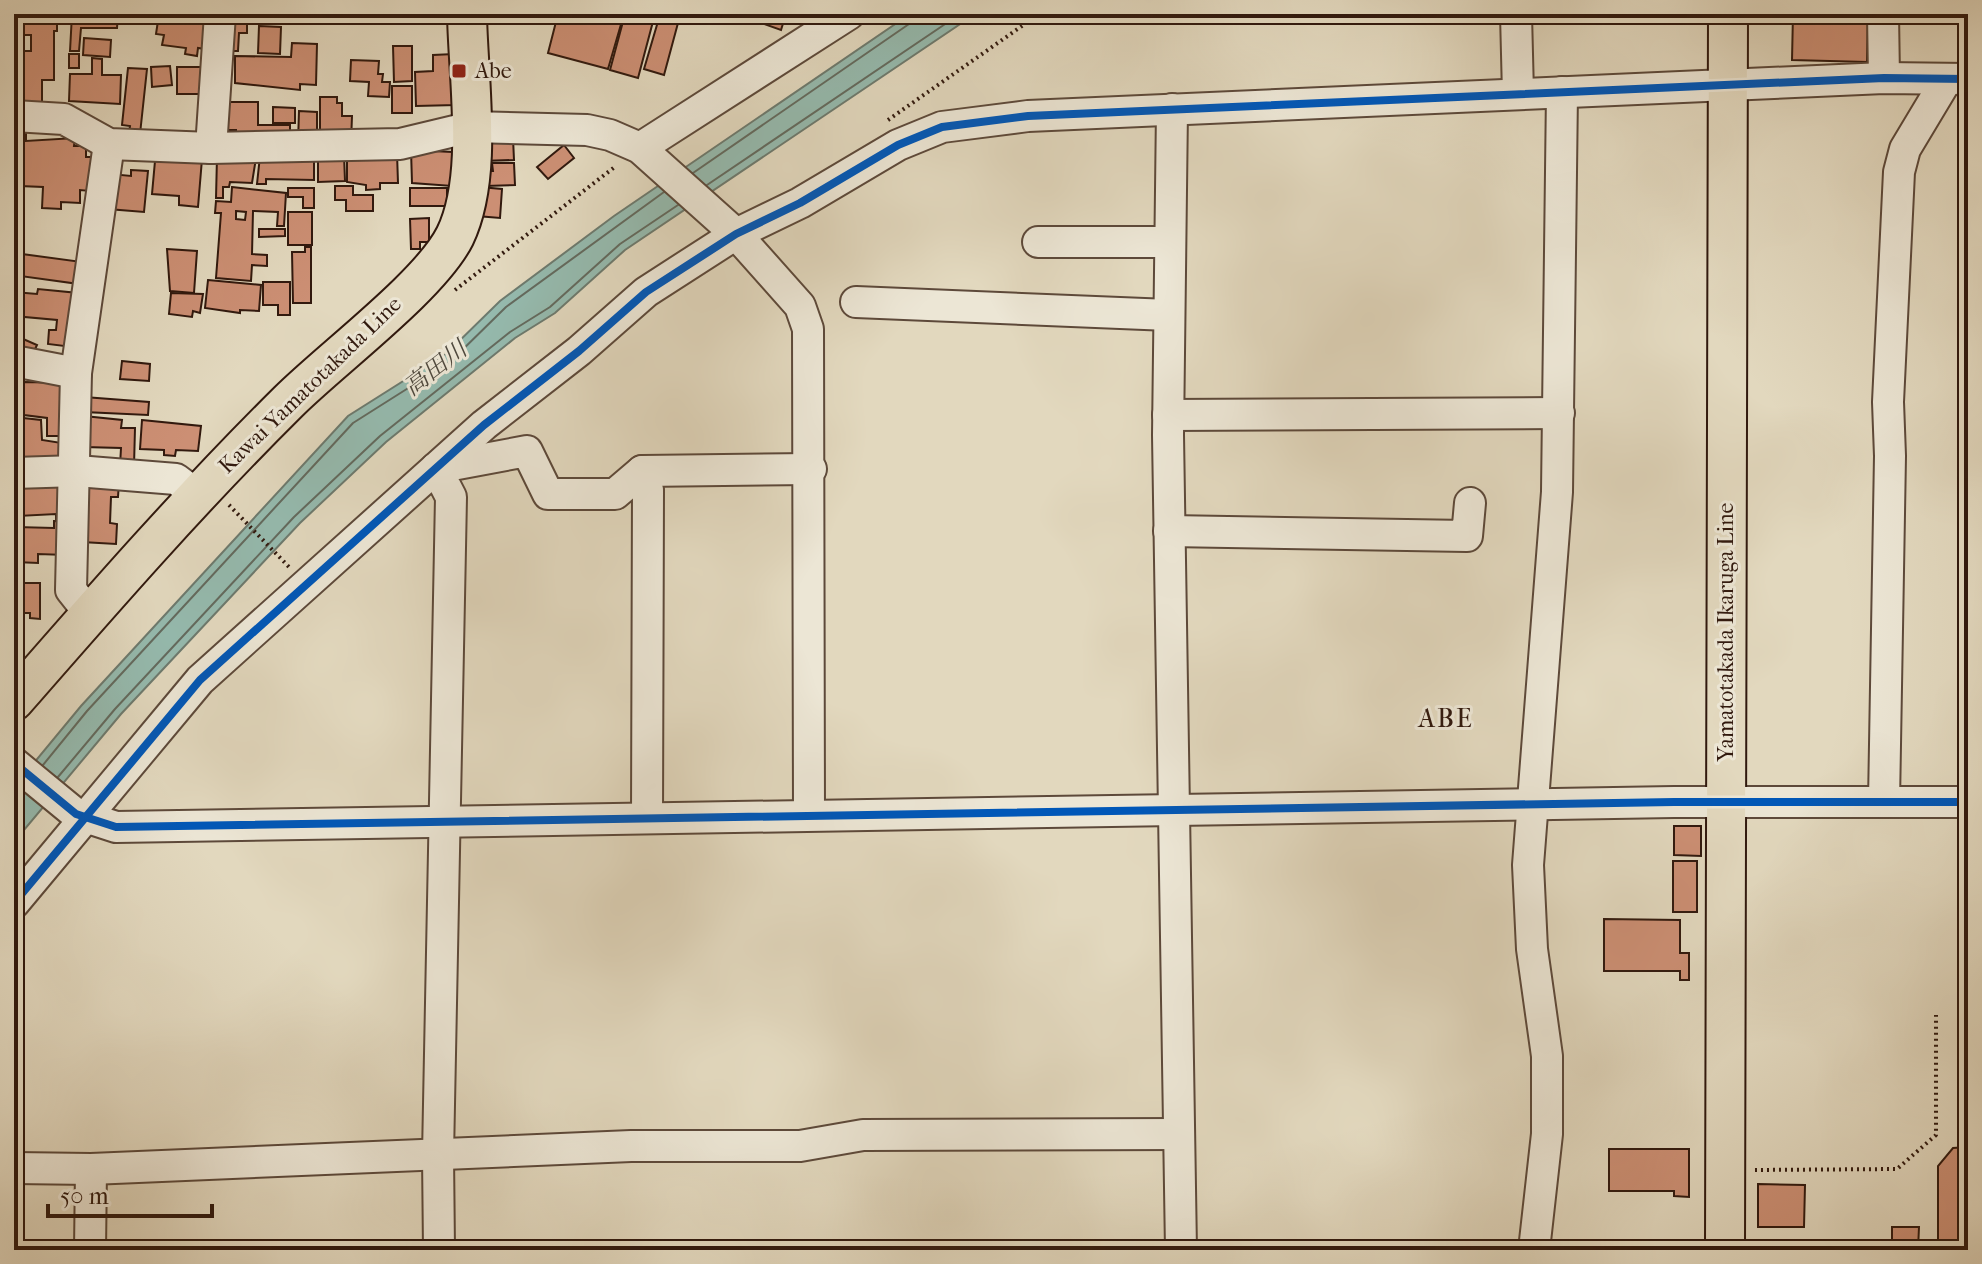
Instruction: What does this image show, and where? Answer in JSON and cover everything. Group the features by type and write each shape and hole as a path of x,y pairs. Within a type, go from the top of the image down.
{"main road":[{"name":"Kawai Yamatotakada Line","path":"14,701 90,614 217,500 321,369 406,294 448,246 466,205 471,127 467,14"},
{"name":"Yamatotakada Ikaruga Line","path":"1725,1250 1728,1094 1725,802 1728,14"}],"street":[{"path":"211,148 220,14"},
{"path":"644,151 849,14"},
{"path":"1516,14 1518,94"},
{"path":"1883,14 1884,78"},
{"path":"14,903 81,816 200,680 436,468 678,268 731,231 800,203 898,145 942,127 1013,117 1884,78 1958,79"},
{"path":"1884,802 1890,456 1888,402 1899,172 1905,149 1958,79"},
{"path":"1534,1250 1547,1134 1547,1056 1528,904 1531,805 1557,492 1562,92"},
{"path":"1172,109 1168,415 1181,1250"},
{"path":"14,116 64,119 109,144 211,148 400,144 471,127 587,130 627,140 644,151 785,286 800,306 808,329 811,469 809,815"},
{"path":"90,614 71,590 77,471 76,373 109,144"},
{"path":"1038,242 1170,242"},
{"path":"856,302 1169,315"},
{"path":"14,361 76,373"},
{"path":"1168,415 1559,413"},
{"path":"436,468 527,451 548,494 615,494 642,471 811,469"},
{"path":"436,468 451,497 443,821 439,1250"},
{"path":"14,473 77,471 176,479 217,500"},
{"path":"642,471 648,490 647,818"},
{"path":"1169,531 1467,536 1470,503"},
{"path":"14,763 81,816 116,827 1725,802 1968,802"},
{"path":"14,1168 91,1169 672,1145 800,1146 863,1135 1179,1134"},
{"path":"90,1250 91,1169"}],"path":[{"path":"448,295 644,151"},
{"path":"235,493 217,500 296,575"},
{"path":"1755,1170 1897,1169 1936,1135 1936,1015"}],"water":[{"name":"高田川","path":"910,14 975,14 625,250 555,313 515,338 386,442 300,523 121,714 14,842 14,787 81,706 348,416 446,354 500,301 614,216"}],"building":[{"path":"14,14 57,14 54,80 42,80 42,107 22,107 22,92 14,92 14,58 22,58 22,51 31,51 31,35 14,35"},
{"path":"72,14 118,14 117,28 81,28 79,51 70,51"},
{"path":"159,14 208,20 205,49 198,48 197,56 185,54 186,48 162,45 164,35 156,34"},
{"path":"226,14 272,14 271,24 247,22 247,33 239,33 238,51 223,51"},
{"path":"295,14 339,14 338,24 295,20"},
{"path":"344,14 383,14 383,19"},
{"path":"558,14 624,14 608,69 548,53"},
{"path":"625,14 655,14 638,78 610,70"},
{"path":"736,14 786,14 781,30"},
{"path":"1793,14 1868,14 1867,62 1792,60"},
{"path":"659,18 678,23 664,75 644,69"},
{"path":"259,26 281,27 280,54 258,53"},
{"path":"84,38 111,40 110,57 83,55"},
{"path":"292,43 317,44 316,85 300,84 300,90 235,83 235,56 291,57"},
{"path":"393,46 412,46 412,81 394,82"},
{"path":"69,54 79,54 79,68 69,68"},
{"path":"454,54 456,105 416,106 415,72 433,71 433,55"},
{"path":"92,58 102,59 102,75 121,75 120,104 69,101 70,74 92,74"},
{"path":"351,60 379,61 378,74 383,74 382,82 390,82 389,97 368,96 369,82 350,81"},
{"path":"170,66 172,85 152,87 151,67"},
{"path":"177,67 202,67 202,94 177,94"},
{"path":"128,68 147,69 140,134 129,133 130,126 122,125"},
{"path":"392,86 412,86 412,113 392,113"},
{"path":"320,97 337,97 337,103 342,103 342,116 352,116 351,143 320,142"},
{"path":"219,102 258,102 258,125 290,125 290,143 236,143 236,130 219,130"},
{"path":"273,107 295,108 295,123 273,123"},
{"path":"299,111 317,112 317,143 298,143"},
{"path":"14,128 26,128 26,141 75,138 74,146 86,146 86,157 92,157 90,191 80,190 80,203 61,202 61,209 42,208 43,187 20,186 22,148 14,148"},
{"path":"513,138 514,160 482,161 482,139"},
{"path":"564,145 574,158 548,179 537,167"},
{"path":"411,150 453,152 452,186 412,183"},
{"path":"397,153 398,183 380,183 380,189 366,190 366,185 347,182 347,155"},
{"path":"314,155 314,180 266,179 266,184 257,184 260,156"},
{"path":"344,155 345,181 318,182 318,156"},
{"path":"170,157 202,159 198,207 179,205 179,196 152,194 155,161 170,162"},
{"path":"217,157 256,158 252,183 230,182 229,187 223,187 223,198 216,198"},
{"path":"492,163 514,163 515,185 485,186 485,171 493,171"},
{"path":"131,170 148,171 144,212 108,209 111,174 131,176"},
{"path":"335,186 353,186 353,195 373,195 373,211 346,211 346,200 335,200"},
{"path":"232,187 286,193 284,226 277,226 278,212 253,211 252,254 267,255 267,266 252,265 251,281 216,278 221,213 215,213 216,201 231,202","holes":["236,211 246,212 245,220 236,219"]},
{"path":"480,187 502,189 500,218 477,216"},
{"path":"288,188 314,188 314,208 303,208 303,197 288,197"},
{"path":"410,188 447,188 447,206 410,206"},
{"path":"288,212 312,212 312,245 288,245"},
{"path":"429,218 429,242 420,242 420,249 411,249 410,219"},
{"path":"259,229 285,229 285,236 259,237"},
{"path":"305,247 311,247 311,303 293,303 292,252 305,252"},
{"path":"167,249 197,251 194,293 170,291"},
{"path":"22,254 82,262 79,284 20,276"},
{"path":"208,280 261,285 259,311 240,310 240,313 205,308"},
{"path":"263,282 290,282 290,315 278,315 278,305 263,305"},
{"path":"38,289 78,293 72,347 48,344 49,330 56,330 57,320 14,316 14,292 37,294"},
{"path":"171,293 203,294 200,313 193,311 192,317 169,314"},
{"path":"14,335 37,345 30,360 14,353"},
{"path":"122,361 150,364 149,381 120,379"},
{"path":"24,382 68,383 68,436 47,436 47,418 24,415"},
{"path":"84,397 149,402 148,415 84,412"},
{"path":"84,416 122,420 121,428 135,428 134,466 120,466 121,448 84,447"},
{"path":"23,418 41,420 42,440 68,444 68,461 23,462"},
{"path":"142,420 201,426 198,451 176,450 175,456 164,455 164,450 140,449"},
{"path":"14,440 19,440 19,462 14,462"},
{"path":"16,479 67,482 68,519 56,520 56,514 18,516"},
{"path":"84,481 119,482 118,497 111,497 110,523 117,524 116,544 82,542"},
{"path":"54,521 68,522 66,555 38,554 38,563 15,562 16,527 54,528"},
{"path":"14,583 40,583 40,619 30,618 30,613 14,613"},
{"path":"1674,826 1701,826 1701,856 1674,855"},
{"path":"1673,861 1697,861 1697,912 1673,912"},
{"path":"1604,919 1680,920 1680,953 1689,953 1689,980 1680,980 1680,971 1604,971"},
{"path":"1968,1147 1968,1250 1938,1250 1938,1166 1953,1148"},
{"path":"1609,1149 1689,1149 1689,1197 1674,1196 1674,1191 1609,1191"},
{"path":"1758,1184 1805,1185 1804,1227 1758,1227"},
{"path":"1892,1227 1919,1227 1918,1250 1892,1250"},
{"path":"1556,1246 1667,1246 1667,1250 1556,1250"}],"cycle path":[{"path":"14,903 200,680 484,425 579,351 646,292 736,234 800,203 898,145 942,127 1028,116 1884,78 1968,79"},
{"path":"14,763 76,814 116,827 1674,802 1968,802"}],"place":[{"name":"Abe","path":"459,71"}],"district":[{"name":"ABE","path":"1446,718"}]}
